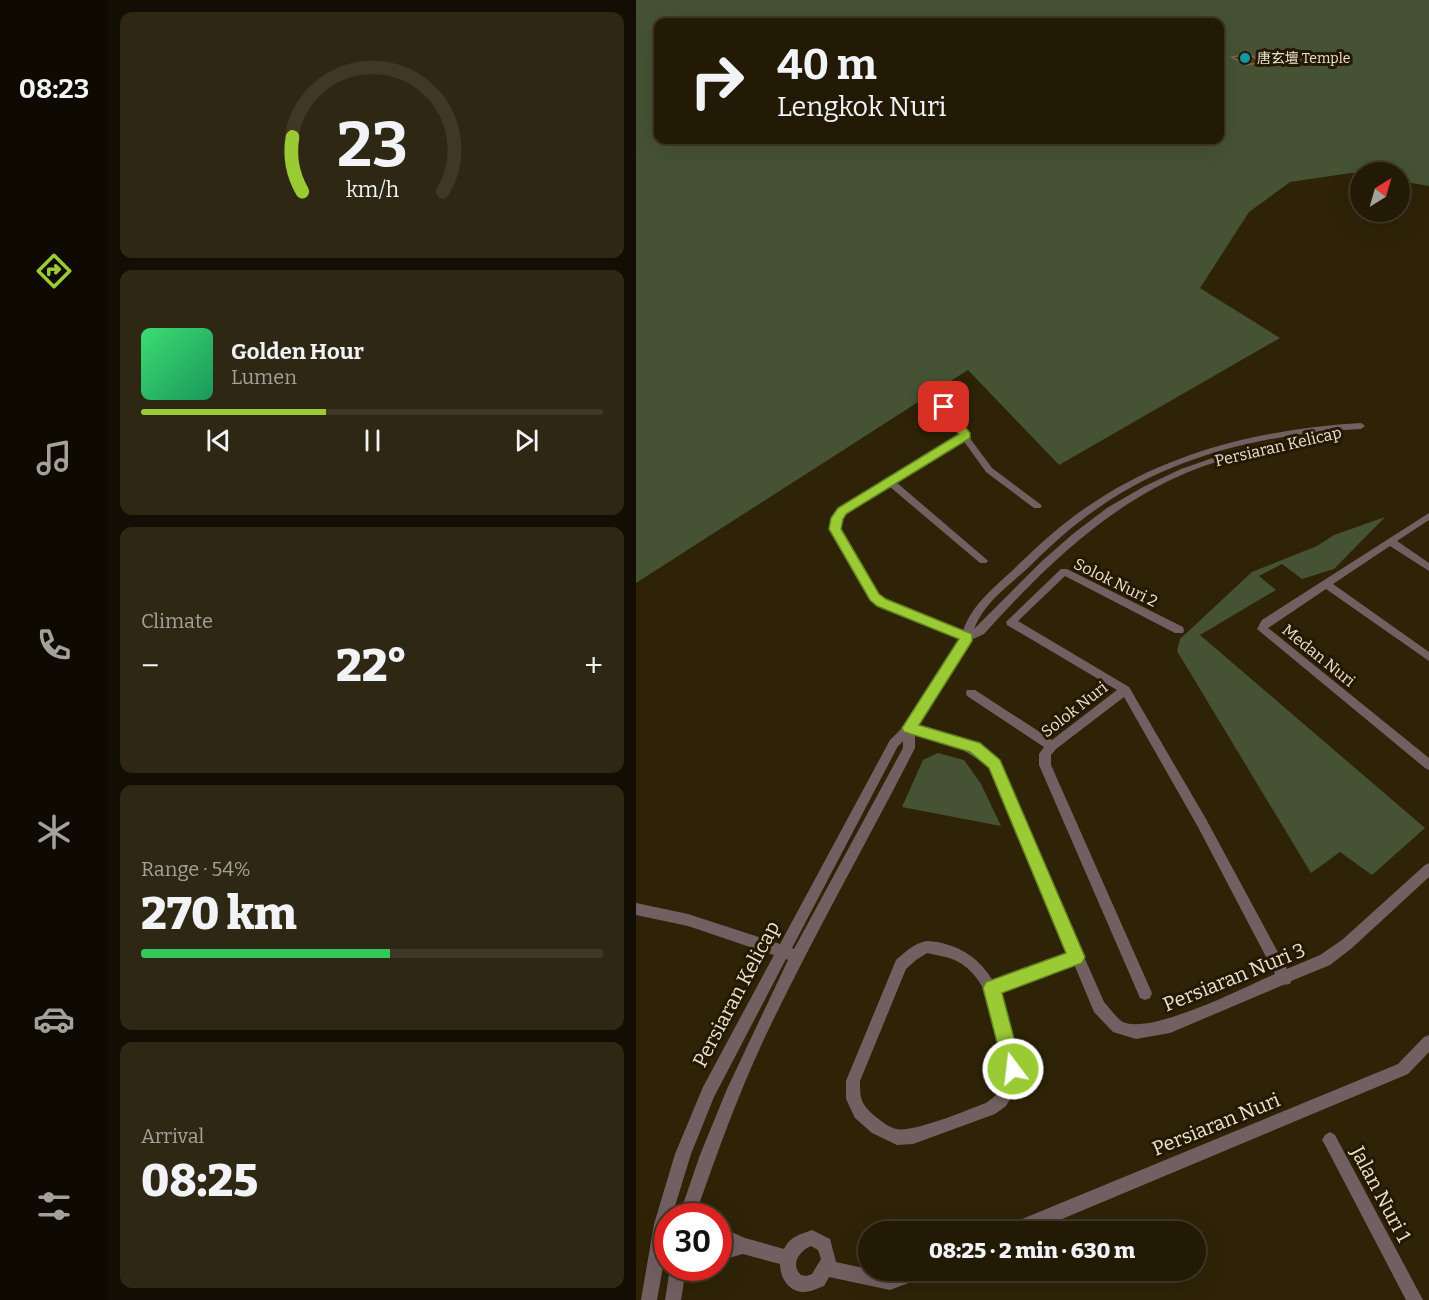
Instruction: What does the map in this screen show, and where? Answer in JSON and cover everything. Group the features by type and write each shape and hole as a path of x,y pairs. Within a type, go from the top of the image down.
{"street":[{"path":"944,407 966,435 988,470 1037,506"},
{"name":"Persiaran Kelicap","path":"670,1203 683,1154 708,1092 782,951 894,743 909,728 967,637 969,624 999,589 1064,530 1110,496 1141,479 1182,463 1260,440 1331,427 1361,426 1266,446 1206,464 1152,484 1111,508 1074,536 1027,579 980,631 967,637"},
{"path":"966,435 842,511 837,518 835,529 846,552 874,597 881,603 967,637"},
{"path":"889,481 983,561"},
{"name":"Medan Nuri","path":"1429,516 1266,623 1262,629 1429,765"},
{"path":"1064,530 1074,536"},
{"path":"1390,541 1429,567"},
{"name":"Solok Nuri 2","path":"1125,690 1011,622 1064,571 1179,630"},
{"path":"1326,584 1429,657"},
{"name":"Solok Nuri","path":"1145,993 1045,765 1046,754 1052,746 1125,690 1202,823 1285,979"},
{"path":"971,693 1052,746"},
{"name":"Persiaran Kelicap","path":"691,1203 705,1158 730,1098 798,957 909,748 909,728"},
{"name":"Persiaran Nuri 3","path":"909,728 950,738 975,748 994,764 1099,1007 1118,1027 1136,1032 1170,1026 1220,1003 1285,979 1325,960 1347,944 1429,869"},
{"path":"636,909 688,920 798,957"},
{"path":"926,947 943,948 960,954 976,964 992,988 1014,1081 1001,1101 990,1108 913,1136 897,1137 877,1128 860,1113 853,1099 853,1081 901,965 911,955 926,947"},
{"path":"992,988 1076,957"},
{"name":"Persiaran Nuri","path":"1037,1221 1403,1069 1429,1042"},
{"name":"Jalan Nuri 1","path":"1330,1140 1414,1300"},
{"path":"804,1239 819,1240 828,1251 827,1268 818,1280 801,1285 795,1282 788,1272 788,1258 792,1250 804,1239"},
{"path":"732,1241 743,1246 788,1258"},
{"path":"732,1249 743,1246"},
{"path":"827,1268 858,1275"},
{"name":"Persiaran Kelicap","path":"649,1300 654,1281"},
{"path":"674,1300 676,1281"}],"green space":[{"path":"636,0 1429,0 1429,186 1410,183 1410,162 1350,162 1350,173 1290,182 1249,212 1200,288 1280,338 1059,465 968,370 636,583"},
{"path":"1385,517 1334,569 1302,579 1282,564 1259,576 1276,590 1200,635 1425,828 1372,875 1340,852 1311,873 1177,651 1180,639 1252,572 1317,546 1334,535"},
{"path":"938,753 964,760 981,784 1001,826 902,807 923,760"}],"building":[{"name":"唐玄壇 Temple","path":"1248,54 1262,62 1246,65 1232,57"}],"place":[{"name":"唐玄壇 Temple","path":"1245,58"}],"route":[{"path":"944,407 966,435 842,511 837,518 835,529 846,552 874,597 881,603 967,637 936,682 909,728 950,738 975,748 994,764 1076,957 992,988 1013,1069"}]}
